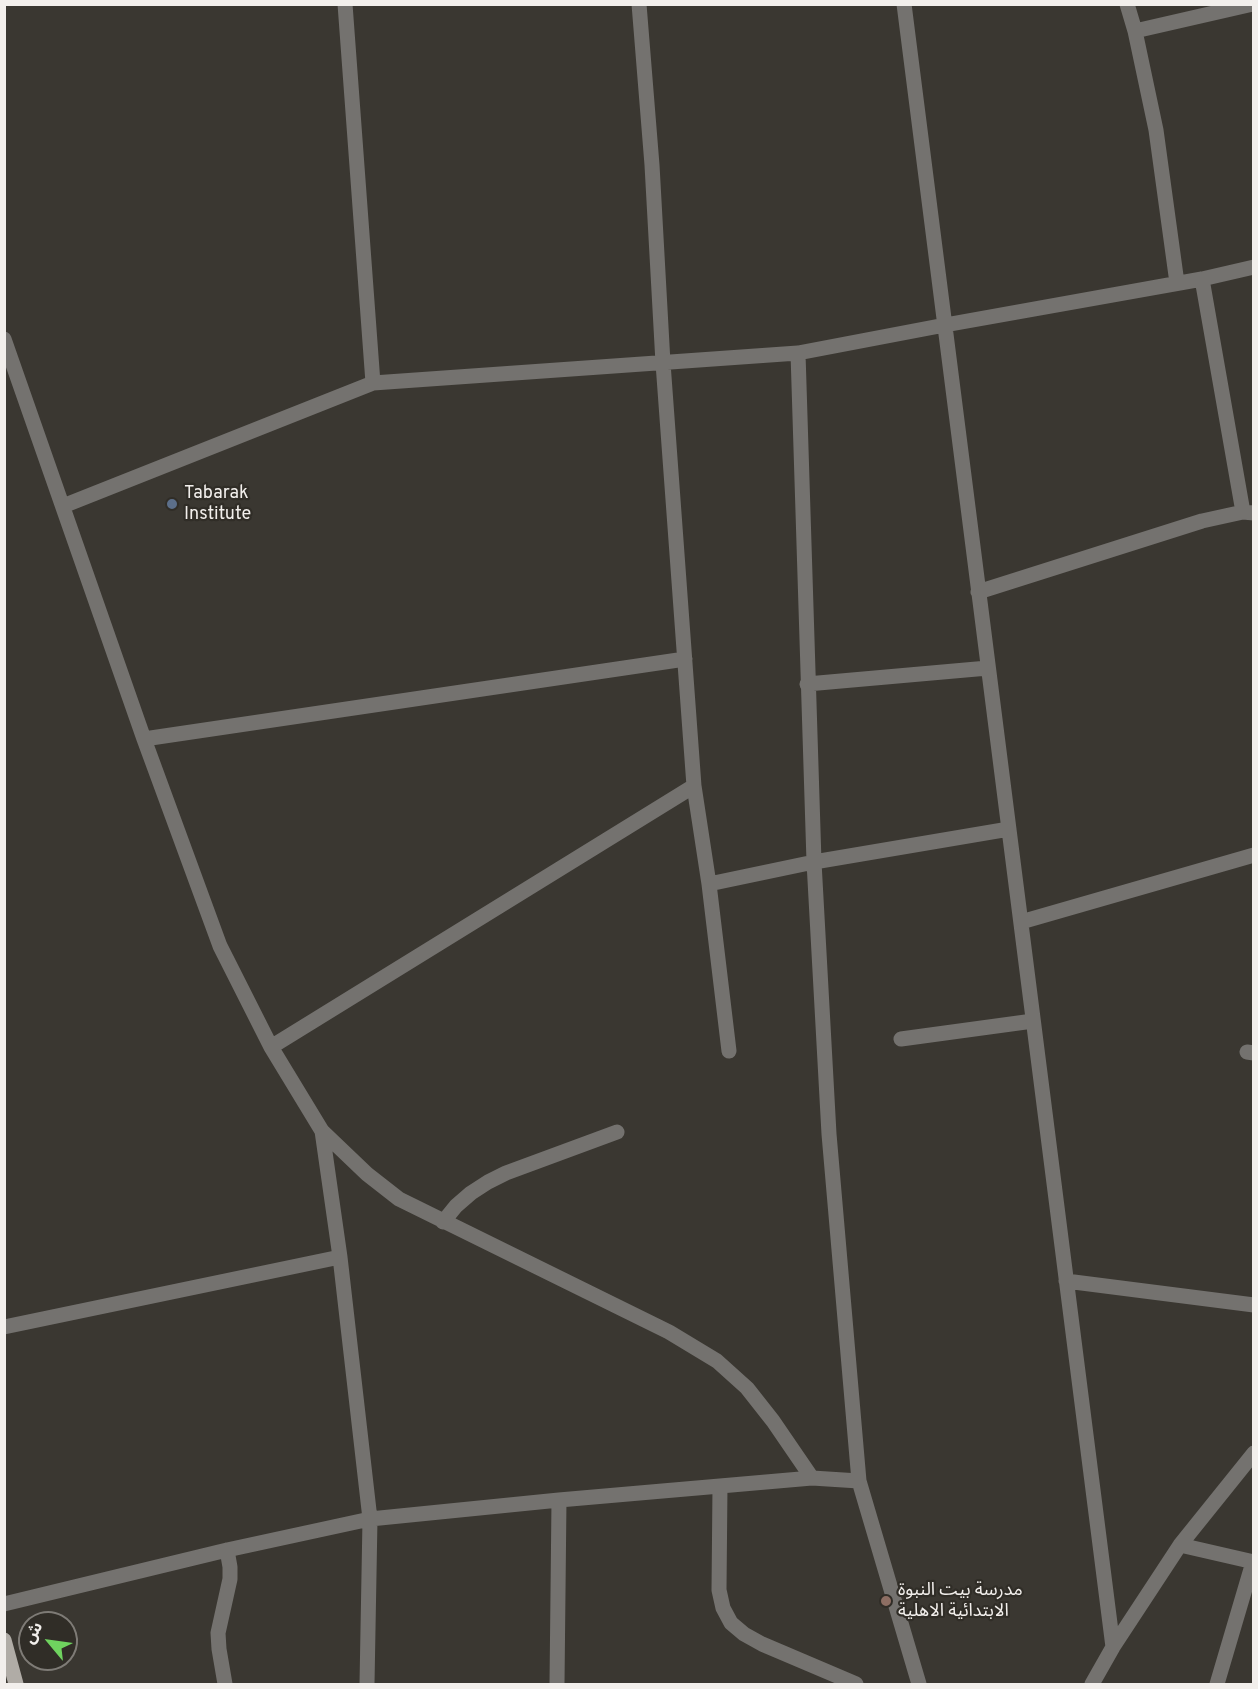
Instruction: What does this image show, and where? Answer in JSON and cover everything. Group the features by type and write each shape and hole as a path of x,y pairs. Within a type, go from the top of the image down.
{"main road":[{"path":"4,1640 16,1684"}],"street":[{"path":"345,4 373,383"},
{"path":"639,4 694,786 709,884 729,1051"},
{"path":"904,4 1113,1647"},
{"path":"1126,4 1135,31 1156,130 1177,283"},
{"path":"1135,31 1253,4"},
{"path":"63,506 373,383 798,353 945,324 1203,279 1254,267"},
{"path":"978,592 1202,521 1248,512 1203,279"},
{"path":"4,339 144,739 220,946 271,1047 322,1131 367,1174 399,1199 669,1332 717,1360 747,1389 773,1421 812,1478"},
{"path":"798,353 814,862 829,1134 859,1481 919,1684"},
{"path":"144,739 685,659"},
{"path":"807,684 988,668"},
{"path":"271,1047 694,786"},
{"path":"709,884 814,862 1009,829"},
{"path":"1021,922 1254,855"},
{"path":"901,1039 1033,1021"},
{"path":"322,1131 340,1257 370,1519 367,1684"},
{"path":"443,1222 456,1206 488,1182 506,1173 616,1132"},
{"path":"4,1327 340,1257"},
{"path":"1066,1281 1254,1305"},
{"path":"1092,1684 1113,1647 1180,1545 1254,1453"},
{"path":"4,1604 227,1550 370,1519 812,1478 859,1481"},
{"path":"720,1486 720,1590 723,1608 731,1623 744,1634 762,1644 856,1684"},
{"path":"557,1684 559,1500"},
{"path":"1180,1545 1253,1562 1217,1684"},
{"path":"225,1684 218,1633 230,1579 231,1567 227,1550"}],"place":[{"name":"Tabarak Institute","path":"172,504"},
{"name":"مدرسة بيت النبوة الابتدائية الاهلية","path":"886,1601"}]}
